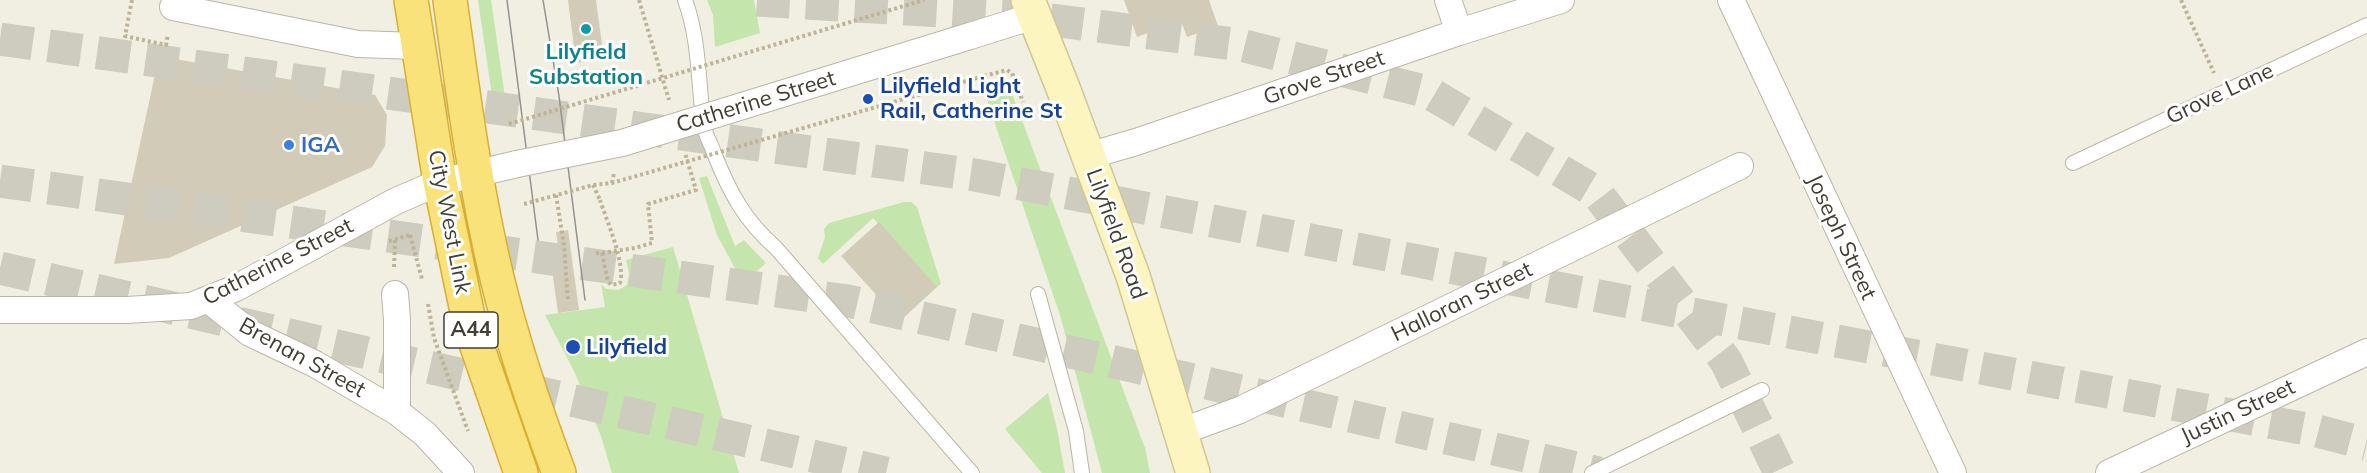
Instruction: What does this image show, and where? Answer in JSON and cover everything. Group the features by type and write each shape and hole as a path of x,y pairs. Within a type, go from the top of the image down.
{"highway":[{"name":"City West Link","path":"411,0 440,182 470,326 521,473"},
{"name":"City West Link","path":"450,0 476,173 497,279 532,400 559,473"}],"main road":[{"name":"Lilyfield Road","path":"1031,8 1133,276 1193,473"}],"street":[{"path":"1448,0 1459,32"},
{"name":"Grove Street","path":"1088,156 1561,0"},
{"name":"Joseph Street","path":"1731,0 1953,473"},
{"path":"173,7 358,44 417,46"},
{"name":"Catherine Street","path":"0,310 170,308 209,300 236,288 396,201 440,182 622,143 970,36 1031,8"},
{"name":"Halloran Street","path":"1180,432 1240,410 1740,166"},
{"name":"Brenan Street","path":"395,294 398,412"},
{"name":"Brenan Street","path":"209,300 250,333 315,364 398,412 424,434 461,473"},
{"name":"Justin Street","path":"2109,473 2367,352"}],"lane":[{"path":"685,0 698,46 705,130 731,194 750,221 972,473"},
{"name":"Grove Lane","path":"2073,163 2367,25"},
{"path":"1038,294 1076,431 1082,473"},
{"path":"1592,473 1762,390"}],"path":[{"path":"132,0 125,36 166,45 173,7"},
{"path":"509,124 924,0"},
{"path":"2181,0 2223,93"},
{"path":"524,204 593,185 612,183 1006,70 1012,73 1023,102"},
{"path":"593,185 617,254 621,275 620,283 612,285 608,282 602,253"},
{"path":"556,195 563,238 568,302"},
{"path":"596,253 652,243 648,204 655,202"},
{"path":"394,240 417,232"}],"green space":[{"path":"478,0 491,0 508,118 496,123"},
{"path":"707,0 754,0 760,33 715,47 713,15"},
{"path":"1011,91 1145,448 1150,473 1102,473 1060,315 987,100"},
{"path":"707,176 735,246 744,240 766,263 743,283 717,235 699,178"},
{"path":"911,202 917,207 941,284 937,287 873,218 823,264 818,258 825,237 824,229 829,223"},
{"path":"673,247 739,473 612,473 601,436 575,373 545,315 605,307 601,284 606,289 618,290 627,285 629,274 626,260"},
{"path":"1048,393 1065,473 1042,473 1005,429"}],"building":[{"name":"Lilyfield Substation","path":"568,0 596,0 604,59 576,63"},
{"path":"1124,0 1209,0 1218,26 1187,37 1181,21 1137,37"},
{"path":"159,56 375,95 387,115 385,146 372,167 169,258 114,264"},
{"path":"879,222 937,287 900,321 841,256"},
{"path":"568,230 579,310 558,313 549,248 558,246 556,232"}],"tunnel":[{"path":"757,0 1022,16 1241,45 1428,92 1596,192 1726,361 1780,473"},
{"path":"0,39 975,175 1676,311 2317,431 2367,444"},
{"path":"0,181 848,301 1599,473"},
{"path":"0,268 886,473"}],"tram line":[{"path":"507,0 538,240"},
{"path":"543,0 559,96 585,300"}],"place":[{"name":"Lilyfield Substation","path":"586,29"},
{"name":"Lilyfield Light Rail, Catherine St","path":"868,99"},
{"name":"IGA","path":"289,145"},
{"name":"Lilyfield","path":"573,347"}]}
